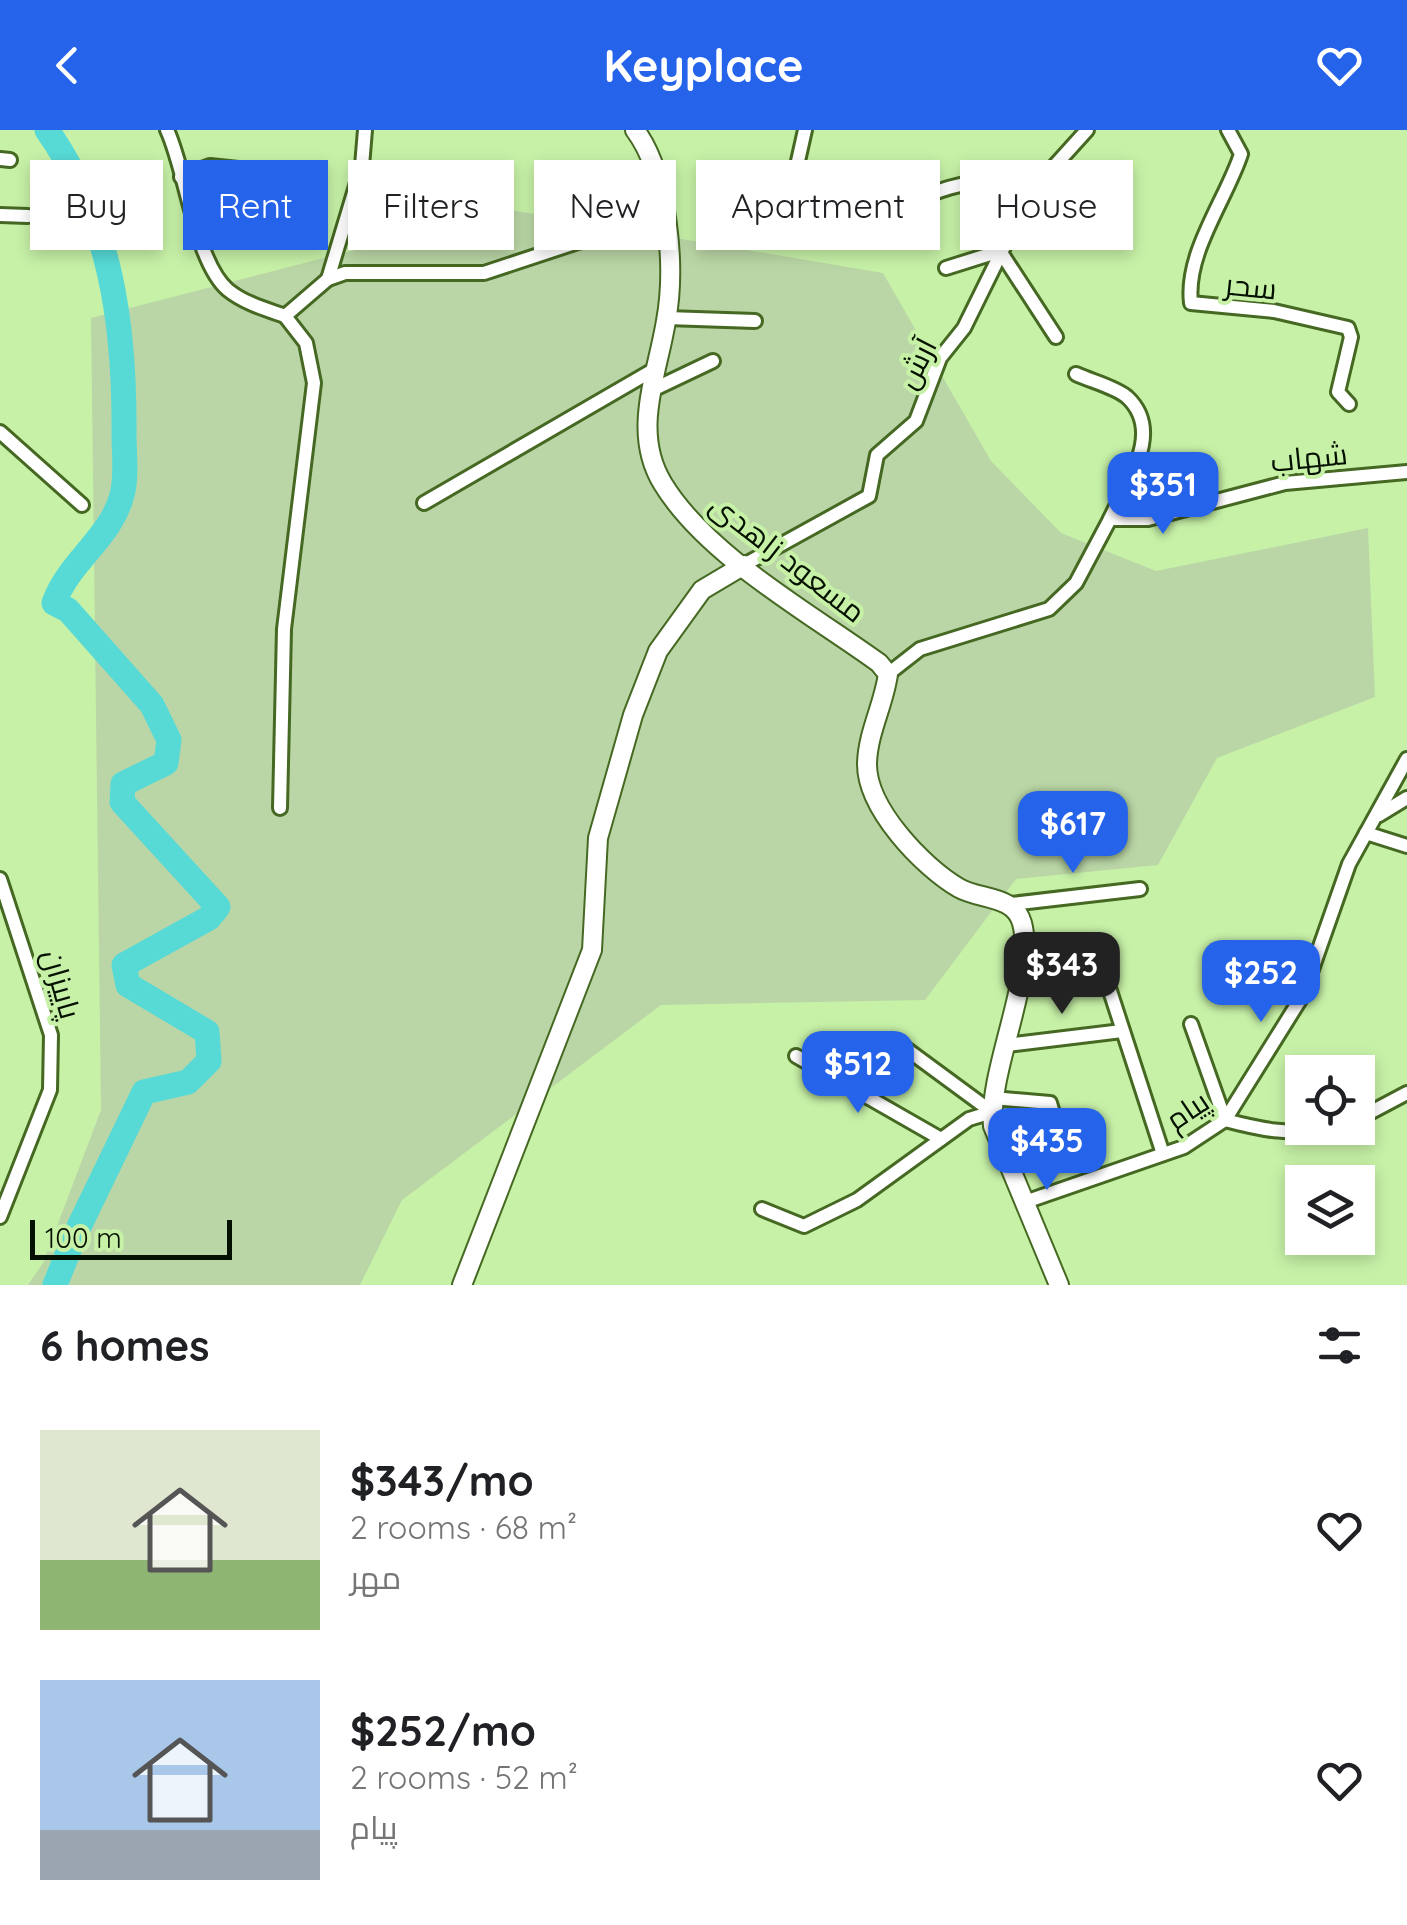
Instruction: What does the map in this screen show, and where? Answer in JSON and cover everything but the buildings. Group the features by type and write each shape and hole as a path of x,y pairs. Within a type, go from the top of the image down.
{"street":[{"path":"167,130 198,234 225,288 253,305 284,316 306,344 314,384 284,629 280,808"},
{"path":"328,278 362,166 365,130"},
{"name":"مسعود زاهدی","path":"634,130 653,160"},
{"path":"805,130 784,220 837,220 889,209 960,182"},
{"name":"آرش","path":"1060,160 1087,130"},
{"name":"سحر","path":"1228,130 1241,154 1194,269 1189,284 1191,303 1274,311 1348,328 1351,337 1338,392 1349,404"},
{"path":"0,216 28,216"},
{"path":"284,316 328,278 364,272 484,273 554,250"},
{"name":"مسعود زاهدی","path":"666,250 667,318 650,391 647,436 652,462 664,486 704,534 879,662 888,674"},
{"path":"946,268 1000,251 1056,338"},
{"name":"آرش","path":"744,565 870,496 877,455 916,421 940,358 964,328 1000,251"},
{"path":"667,318 755,321"},
{"path":"650,391 713,361"},
{"path":"424,503 655,369"},
{"path":"1076,374 1126,396 1142,420 1142,451 1076,583 1048,610 920,649 888,674 866,766 882,808 916,857 962,890 1011,904 1140,889"},
{"path":"0,432 82,505"},
{"name":"شهاب","path":"1110,519 1148,519 1285,483 1407,472"},
{"path":"462,1285 592,950 598,838 633,715 658,652 702,590 744,565"},
{"name":"پیام","path":"1025,1202 1184,1147 1226,1120 1303,995 1349,864 1407,760"},
{"path":"1376,817 1407,798"},
{"path":"1366,833 1407,846"},
{"name":"پاییزان","path":"0,879 51,1035 50,1090 0,1217"},
{"path":"1011,904 1022,921 1024,943 1007,1045 992,1105 998,1142 1060,1285"},
{"path":"1100,960 1163,1154"},
{"path":"1191,1024 1226,1120 1264,1131 1285,1130"},
{"path":"1007,1045 1122,1032"},
{"path":"904,1048 992,1105"},
{"path":"796,1056 941,1139"},
{"path":"1375,1110 1407,1092"},
{"path":"762,1209 804,1226 857,1200 992,1105 1050,1103 1057,1126"}],"green space":[{"path":"514,211 534,214 534,250 676,250 676,238 696,241 696,250 747,250 883,273 991,461 1061,533 1156,571 1368,528 1375,697 1217,758 1158,865 1016,879 925,1000 661,1005 402,1200 360,1285 28,1285 43,1263 101,1110 91,318 355,250 514,250"}],"waterway":[{"path":"47,130 69,165 100,237 117,314 124,393 124,488 117,510 69,574 54,603 68,610 152,705 169,740 166,763 123,784 122,802 218,907 209,918 124,965 128,985 207,1032 209,1061 188,1082 144,1092 55,1285"}]}
